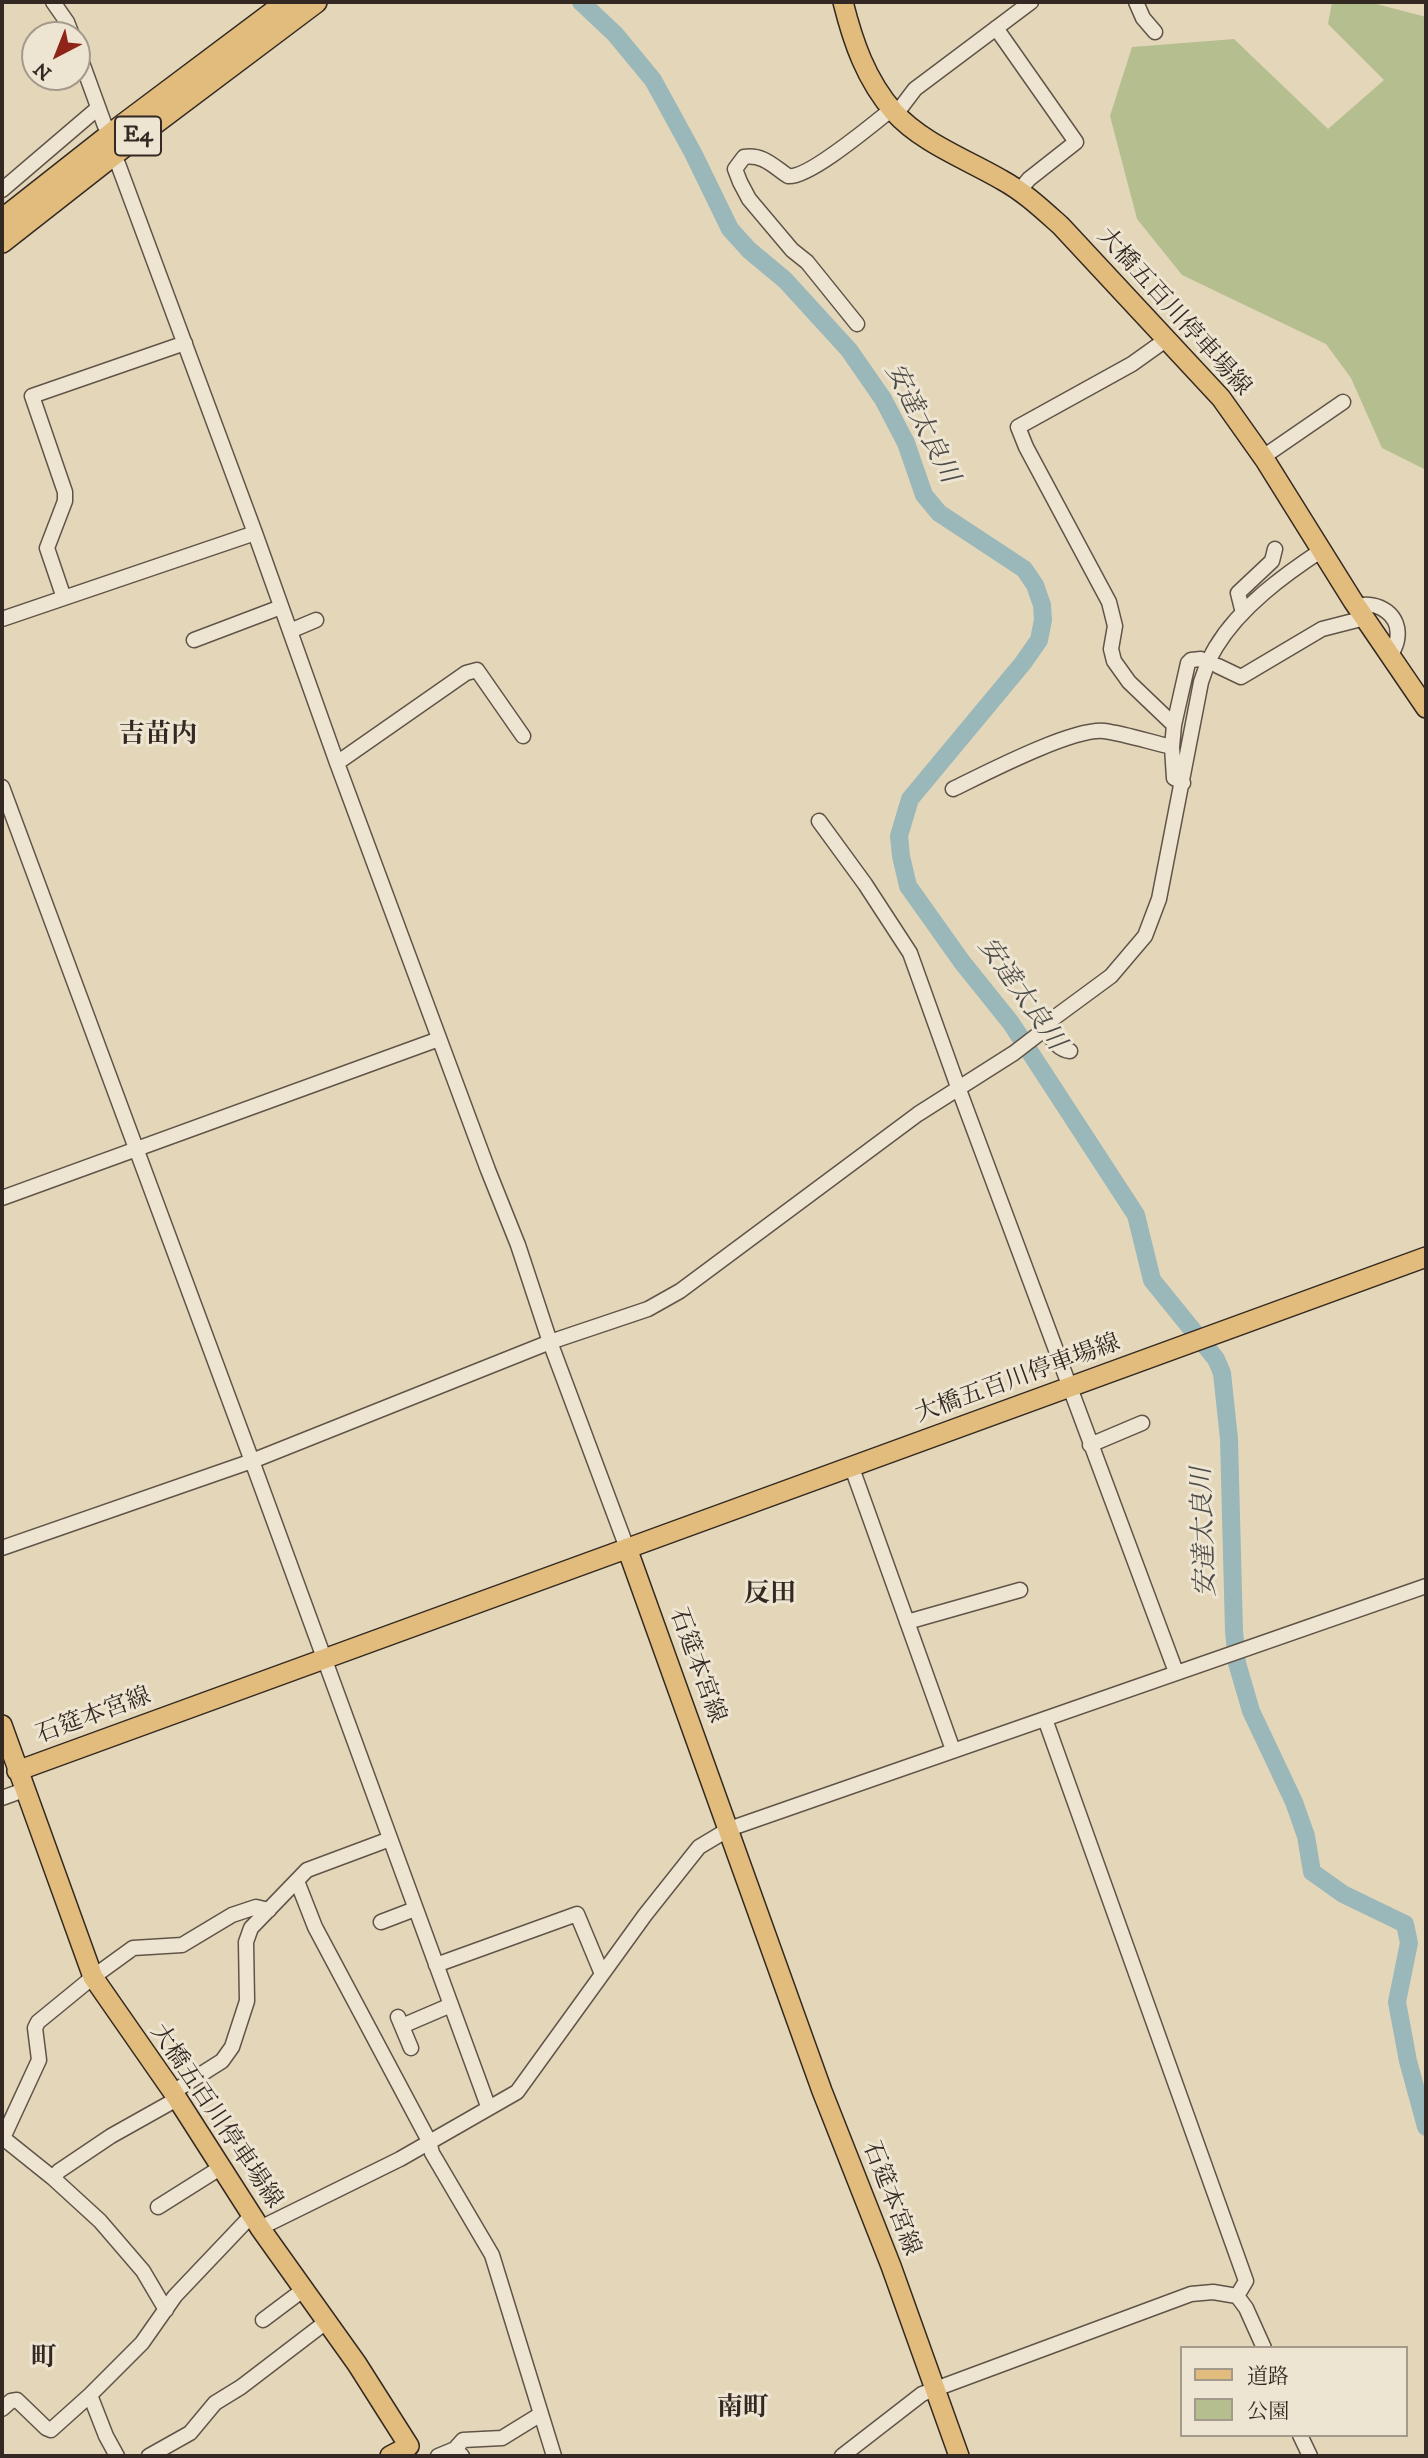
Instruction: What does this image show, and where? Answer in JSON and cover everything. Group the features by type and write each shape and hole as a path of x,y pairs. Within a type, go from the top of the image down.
{"highway":[{"path":"270,25 286,2"},
{"name":"E4","path":"2,220 116,131 270,25 316,2"},
{"path":"270,25 323,2"},
{"name":"E4","path":"2,242 127,144 270,25"}],"main road":[{"name":"大橋五百川停車場線","path":"843,2 862,63 876,89 894,111 915,130 1033,200 1061,226 1220,398 1263,457 1390,657 1426,708"},
{"name":"大橋五百川停車場線","path":"627,1548 1426,1257"},
{"name":"石筵本宮線","path":"2,1726 17,1771 627,1548 822,2091 891,2266 959,2456"},
{"name":"大橋五百川停車場線","path":"17,1771 93,1977 175,2096 255,2222 357,2364 412,2451 390,2456"}],"street":[{"path":"53,2 66,21"},
{"path":"857,324 807,262 792,250 749,199 736,169 744,157 751,156 768,161 788,176 801,175 894,111 915,89 1031,2"},
{"path":"1140,4 1155,32"},
{"path":"996,28 1076,142 1029,179 1019,191"},
{"path":"91,88 105,126"},
{"path":"2,190 98,108"},
{"path":"118,164 439,1040 519,1245 550,1342 627,1548"},
{"path":"1167,340 1132,364 1018,427 1108,602 1115,626 1111,649 1114,661 1129,682 1174,725"},
{"path":"64,598 47,548 65,500 65,492 32,396 184,343"},
{"path":"1263,457 1343,402"},
{"path":"2,619 255,533"},
{"path":"1243,613 1238,593 1272,561 1275,550"},
{"path":"2,1548 252,1461 550,1342 649,1309 680,1291 958,1087 1014,1053 1111,976 1145,936 1159,899 1200,682 1216,647 1243,613 1322,550"},
{"path":"194,640 281,607"},
{"path":"1218,666 1241,677 1322,629 1361,612"},
{"path":"290,631 316,620"},
{"path":"1183,783 1174,778 1174,725 1188,663 1201,659"},
{"path":"337,763 466,673 477,670 523,736"},
{"path":"953,789 1020,757 1083,734 1101,731 1172,747"},
{"path":"2,787 488,2106"},
{"path":"819,821 865,884 910,953 1068,1387 1176,1672"},
{"path":"1041,1030 1055,1044 1065,1051 1070,1051"},
{"path":"2,1198 439,1040"},
{"path":"1090,1445 1142,1423"},
{"path":"852,1468 953,1750"},
{"path":"2,2409 11,2401 17,2400 51,2430 142,2343 209,2258 255,2222 400,2159 488,2106 517,2092 645,1915 699,1847 729,1829 1426,1586"},
{"path":"907,1622 1020,1590"},
{"path":"1045,1719 1246,2281 1237,2296"},
{"path":"2,1798 24,1790"},
{"path":"53,2178 59,2171 175,2096 222,2061 232,2047 247,2001 246,1942 251,1928 307,1870 390,1839"},
{"path":"297,1881 315,1927 429,2141 432,2153 492,2255 554,2456"},
{"path":"166,2310 143,2271 100,2221 53,2178 2,2139 39,2060 35,2028 38,2022 133,1948 182,1945 232,1915 256,1907 269,1910"},
{"path":"381,1922 415,1909"},
{"path":"436,1965 577,1913 602,1974"},
{"path":"411,2048 400,2021 451,2005"},
{"path":"158,2207 220,2168"},
{"path":"264,2320 303,2290"},
{"path":"842,2456 922,2394 1191,2294 1213,2292 1237,2296 1247,2308 1263,2346"},
{"path":"149,2456 190,2433 215,2403 241,2387 326,2322"},
{"path":"90,2395 117,2456"},
{"path":"438,2456 459,2453 463,2441 502,2438 541,2414"},
{"path":"1301,2437 1310,2456"}],"green space":[{"path":"1332,2 1369,2 1426,17 1426,470 1382,448 1351,378 1326,344 1182,275 1137,219 1110,116 1132,47 1234,39 1328,129 1384,80 1328,24"}],"waterway":[{"name":"安達太良川","path":"581,2 615,34 653,80 730,229 749,250 785,280 849,350 883,399 906,443 924,495 939,513 1024,569 1035,585 1042,605 1043,620 1039,640 910,799 899,836 908,886 962,962 1011,1023 1136,1215 1152,1280 1216,1359 1222,1373 1229,1439 1237,1663 1251,1711 1294,1802 1306,1836 1312,1872 1343,1894 1405,1924 1409,1943 1397,2002 1408,2061 1426,2127"}],"district":[{"name":"吉苗内","path":"158,737"},
{"name":"反田","path":"770,1596"},
{"name":"町","path":"44,2360"},
{"name":"南町","path":"743,2410"}]}
